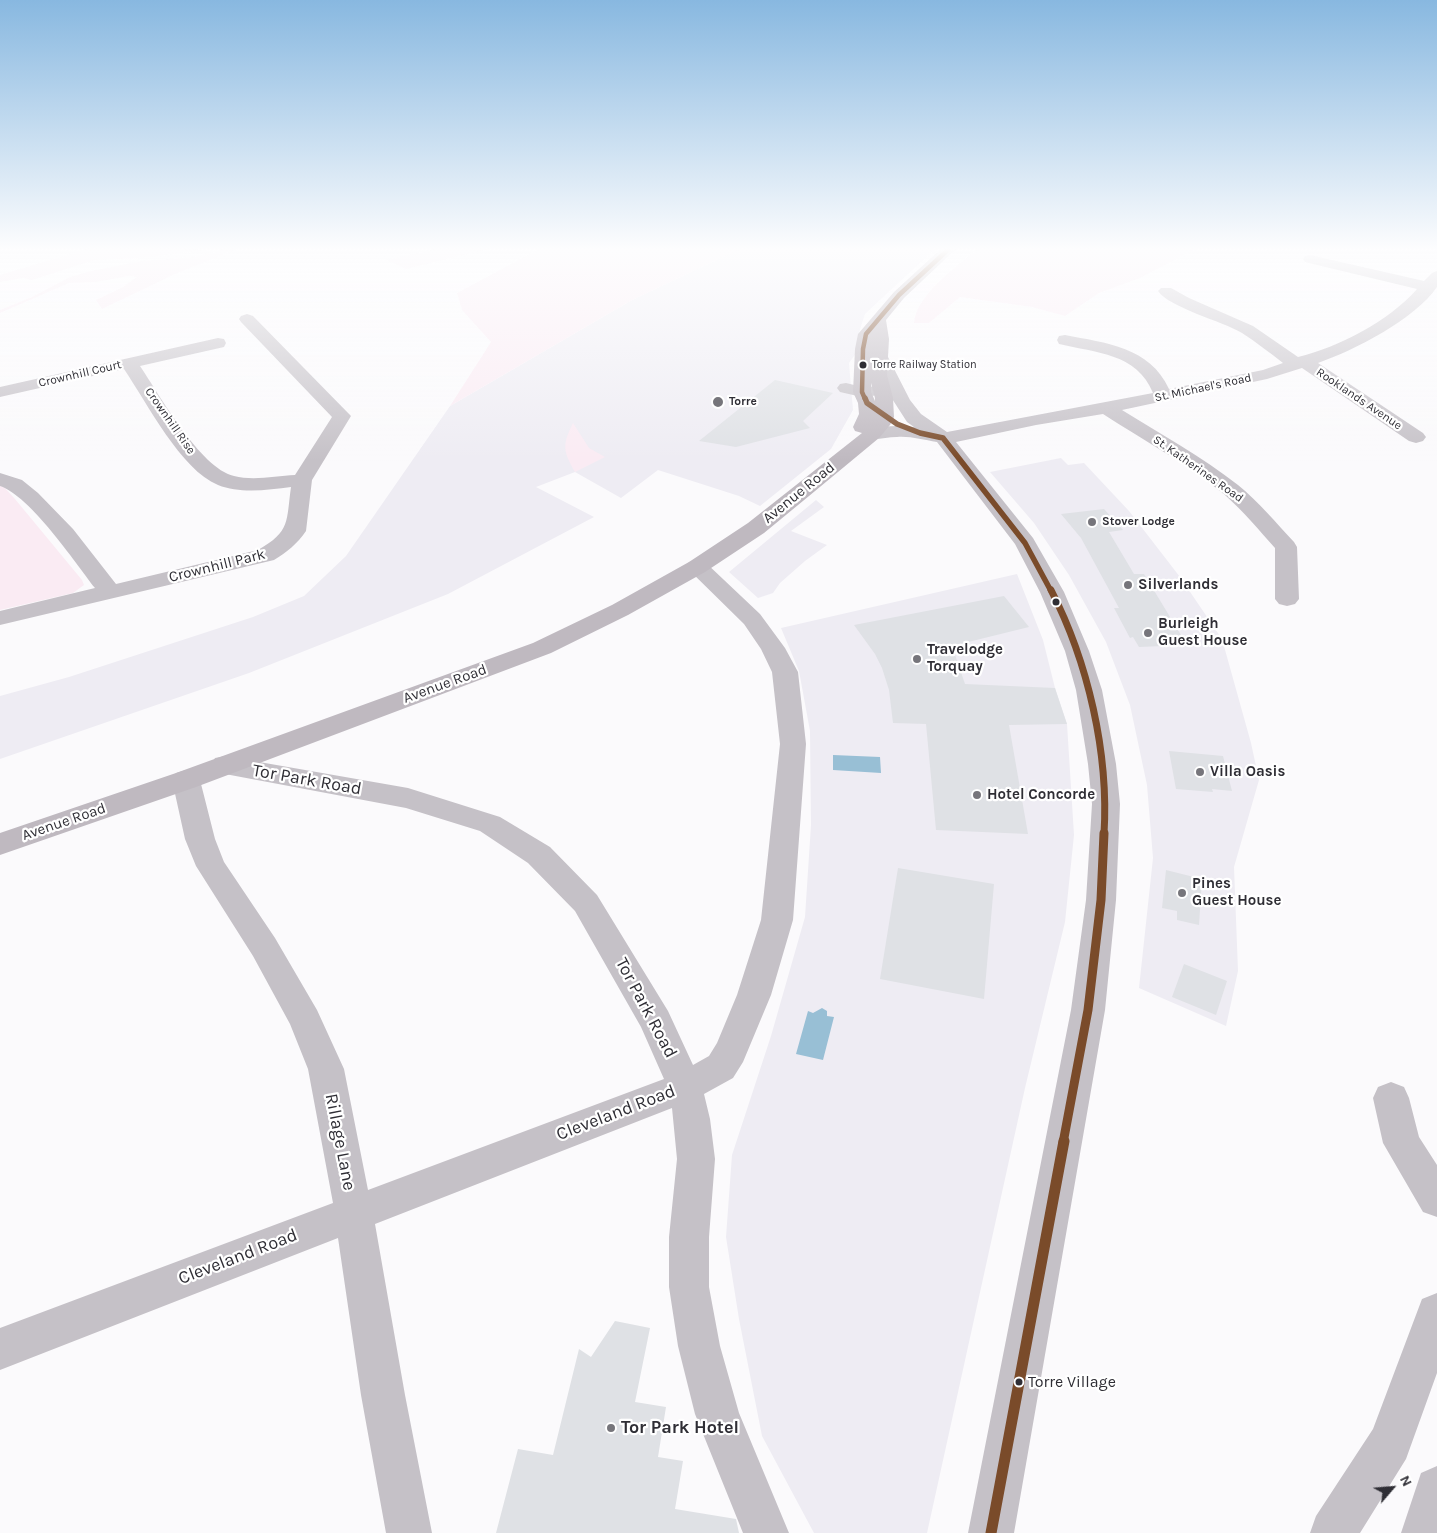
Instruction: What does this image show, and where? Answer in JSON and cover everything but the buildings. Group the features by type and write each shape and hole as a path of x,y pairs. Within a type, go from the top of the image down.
{"main road":[{"name":"Avenue Road","path":"852,449 868,414 864,393 878,375 881,339 878,319"},
{"path":"864,393 863,349 866,334 878,319"},
{"name":"Avenue Road","path":"0,844 186,780 542,648 620,610 697,567 756,528 872,434 885,417"}],"street":[{"path":"246,319 342,416 302,480"},
{"name":"Rooklands Avenue","path":"1223,319 1247,329 1299,363 1343,386 1416,437"},
{"name":"St. Michael's Road","path":"872,434 898,431 932,436 1106,408 1267,374 1333,352 1376,330 1393,319"},
{"path":"1065,340 1087,344 1132,358 1145,366 1156,379 1164,396"},
{"name":"Crownhill Court","path":"0,392 218,343"},
{"path":"880,359 901,401 1025,543 1052,592 1077,652 1089,690 1102,764 1106,804 1102,900 1088,1010 992,1533"},
{"name":"Crownhill Rise","path":"129,363 180,438 208,471 224,480 249,484 302,480"},
{"path":"864,393 885,417 932,436"},
{"name":"St. Katherines Road","path":"1106,408 1205,471 1247,504 1286,547 1287,599"},
{"path":"0,479 15,484 31,497 65,534 110,592"},
{"name":"Crownhill Park","path":"0,618 266,555 281,546 295,531 302,480"},
{"name":"Cleveland Road","path":"0,1349 296,1234 354,1214 685,1087 721,1067 731,1051 754,995 776,920 787,826 793,744 785,672 773,648 752,619 697,567"},
{"name":"Tor Park Road","path":"225,765 408,798 490,824 539,855 586,903 656,1021 685,1087 692,1119 696,1159 689,1237 689,1287 699,1346 717,1414 766,1533"},
{"name":"Rillage Lane","path":"186,780 200,840 211,866 264,947 305,1020 326,1069 354,1214 383,1395 410,1533"},
{"path":"1391,1098 1402,1144 1437,1199"},
{"path":"1333,1533 1390,1443 1437,1314"},
{"path":"1424,1533 1437,1489"}],"shaded area":[{"path":"470,319 600,319 450,406 491,342"},
{"path":"600,319 864,319 859,333 857,352 849,363 853,410 831,449 760,506 739,496 658,470 621,498 575,472 536,487 594,517 448,594 249,673 0,759 0,696 69,677 253,617 304,596 346,556 450,406"},
{"path":"915,319 934,319 929,323 914,323"},
{"path":"573,423 589,448 605,457 575,472 565,448"},
{"path":"1061,458 1068,465 1084,463 1129,511 1180,577 1222,639 1251,743 1259,780 1234,867 1238,971 1226,1026 1139,988 1153,858 1147,785 1130,705 1106,642 1069,575 1034,523 990,472"},
{"path":"0,486 4,487 15,499 82,580 84,585 73,593 0,610"},
{"path":"816,500 824,507 791,531 827,545 780,583 773,593 758,598 729,572"},
{"path":"1017,574 1043,640 1055,688 1067,724 1074,835 1065,922 1025,1088 927,1533 814,1533 762,1436 739,1319 726,1237 732,1155 771,1036 805,917 811,825 810,731 799,671 781,628"}],"water":[{"path":"833,755 880,757 881,773 833,770"},
{"path":"822,1008 827,1011 827,1016 834,1017 823,1060 796,1054 808,1011 813,1013"}],"transit line":[{"path":"879,319 866,334 863,349 862,392 867,403 897,424 920,433 943,438 1025,543 1052,592 1077,651 1089,690 1102,764 1106,804 1101,900 1088,1010 991,1533"}],"place":[{"name":"Torre Railway Station","path":"863,365"},
{"name":"Torre","path":"718,402"},
{"name":"Stover Lodge","path":"1092,522"},
{"name":"Silverlands","path":"1128,585"},
{"name":"Burleigh Guest House","path":"1148,633"},
{"name":"Travelodge Torquay","path":"917,659"},
{"name":"Villa Oasis","path":"1200,772"},
{"name":"Hotel Concorde","path":"977,795"},
{"name":"Pines Guest House","path":"1182,893"},
{"name":"Torre Village","path":"1019,1382"},
{"name":"Tor Park Hotel","path":"611,1428"}]}
